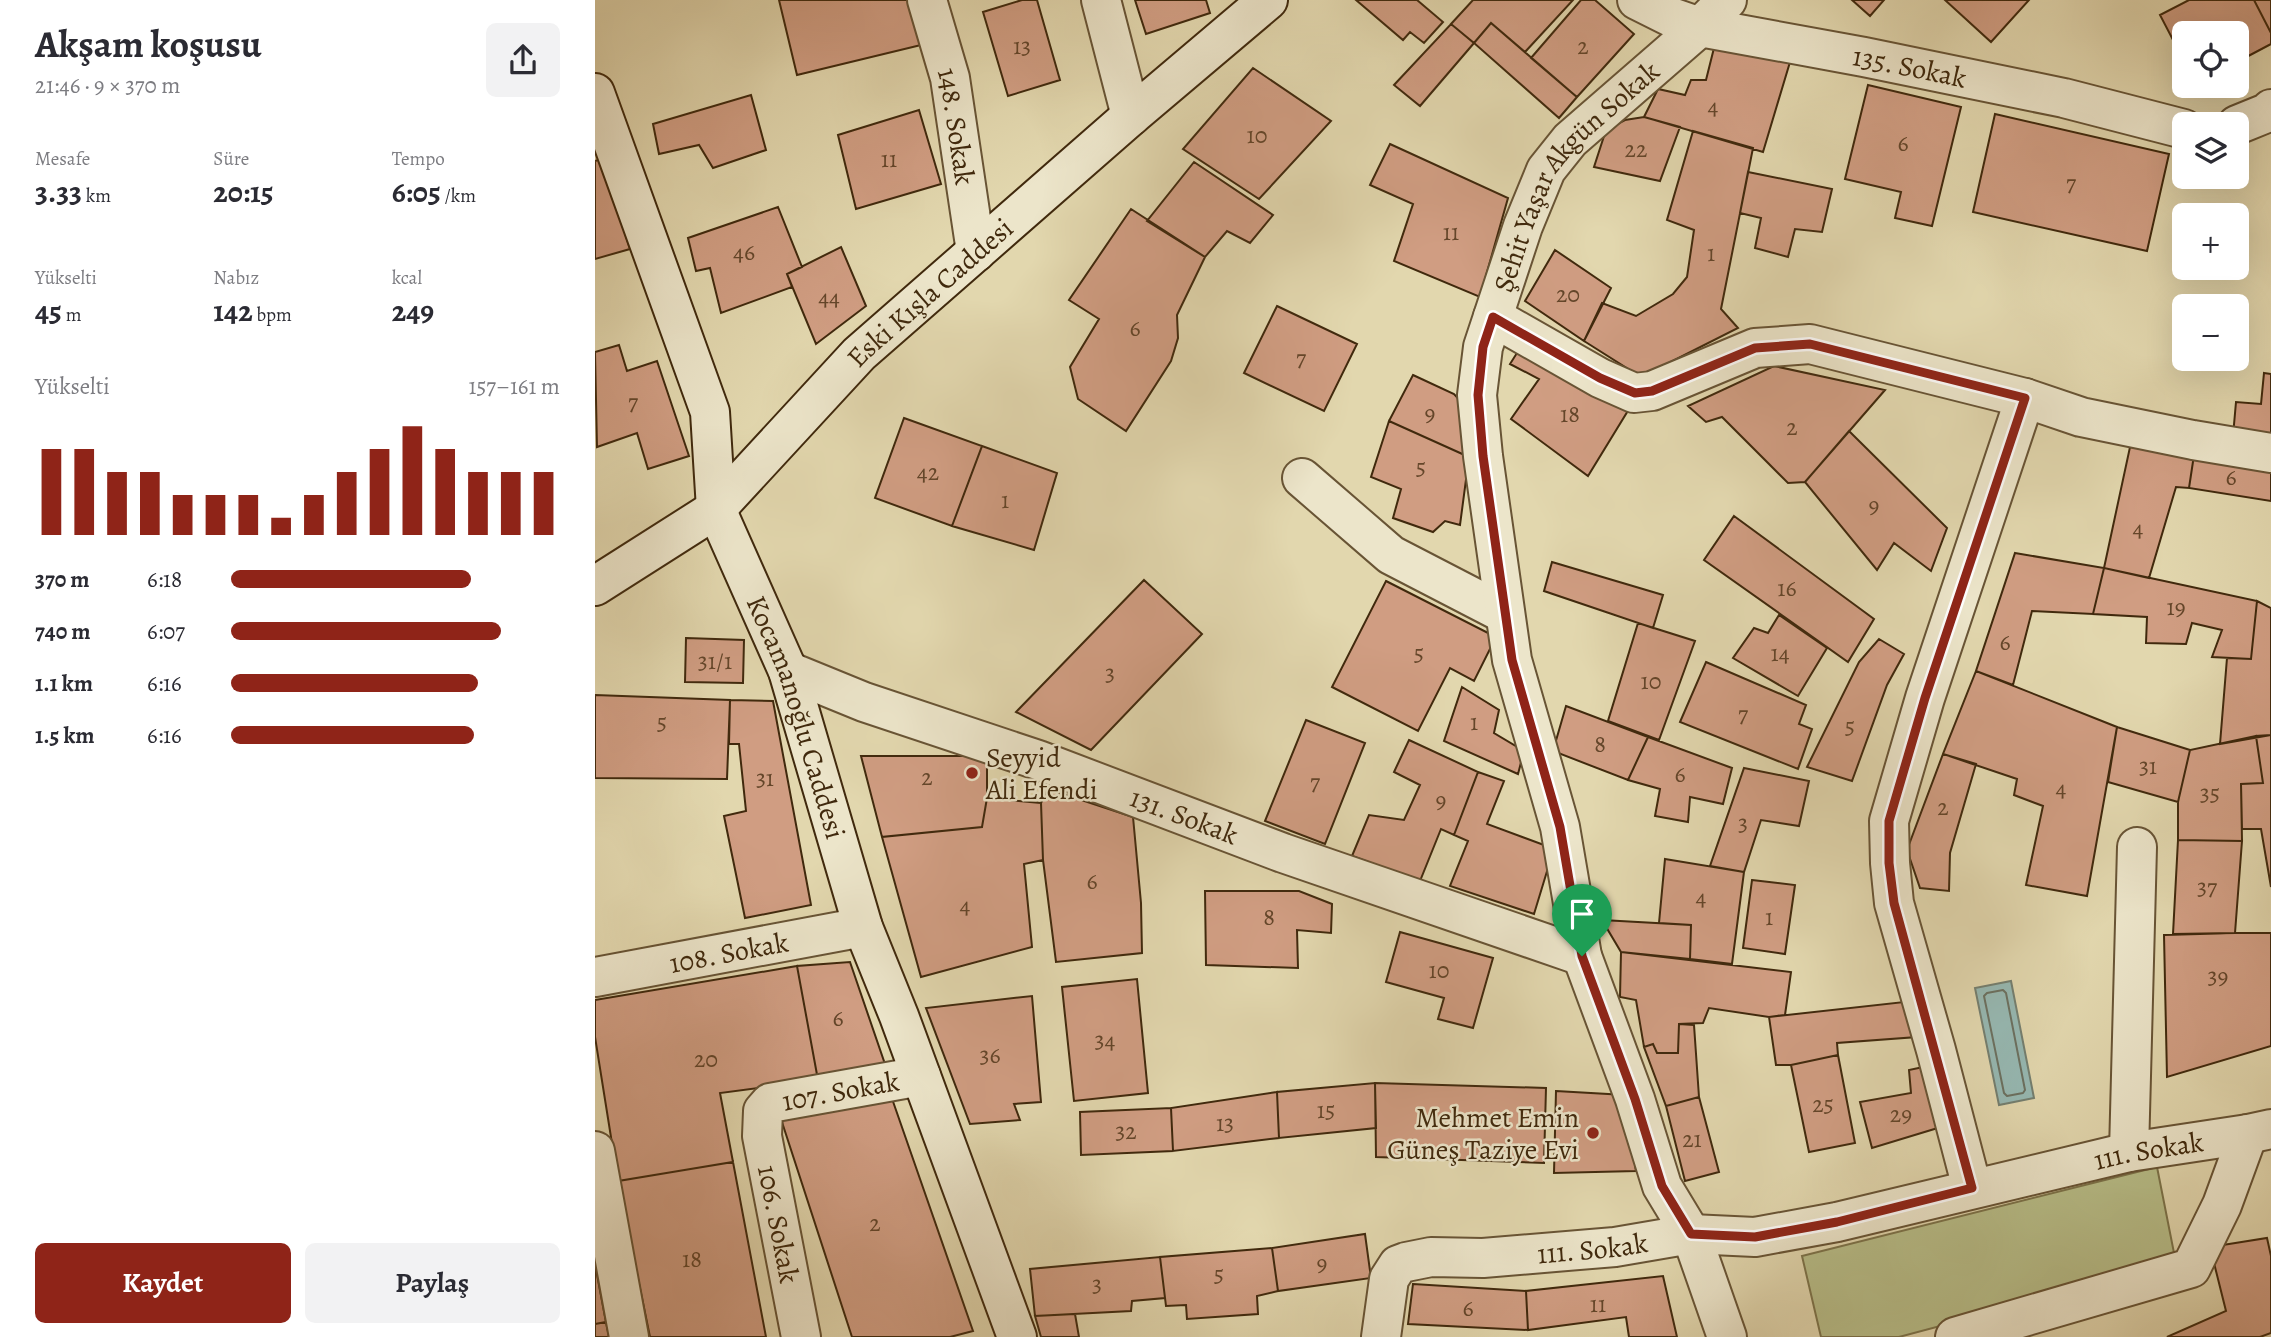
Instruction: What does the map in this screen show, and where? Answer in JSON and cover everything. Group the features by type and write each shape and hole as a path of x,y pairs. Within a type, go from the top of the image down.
{"street":[{"name":"148. Sokak","path":"927,0 950,78 976,252"},
{"path":"1101,0 1131,116"},
{"name":"Eski Kışla Caddesi","path":"595,586 716,509 859,354 1268,0"},
{"name":"135. Sokak","path":"1637,0 1671,17 1700,27 2037,93 2172,126"},
{"name":"Şehit Yaşar Akgün Sokak","path":"1727,0 1700,27 1570,140 1546,170 1523,226 1483,347 1478,395 1483,456 1512,660 1560,827 1582,956 1635,1099 1662,1186 1691,1234 1727,1337"},
{"name":"Kocamanoğlu Caddesi","path":"595,93 709,412 716,509 788,671 863,928 921,1076 1017,1337"},
{"path":"2249,120 2271,109"},
{"path":"1493,317 1600,378 1635,393 1652,391 1755,348 1810,344 2025,398 2081,417 2271,453"},
{"path":"1972,1188 1894,903 1889,863 1889,821 1925,698 2025,398"},
{"path":"1302,478 1391,555 1505,614"},
{"name":"131. Sokak","path":"788,671 864,702 1038,760 1283,853 1582,956"},
{"path":"2129,1152 2137,848"},
{"name":"108. Sokak","path":"595,977 863,928"},
{"name":"107. Sokak","path":"763,1111 770,1103 921,1076"},
{"name":"106. Sokak","path":"763,1111 762,1136 801,1337"},
{"path":"1955,1337 2191,1268 2260,1132"},
{"name":"111. Sokak","path":"1381,1337 1389,1279 1398,1265 1406,1262 1431,1257 1483,1258 1615,1247 1691,1234 1755,1237 1837,1222 2129,1152 2260,1132"},
{"path":"595,1151 629,1337"}],"green space":[{"path":"2157,1167 2176,1263 1899,1337 1821,1337 1802,1256"}],"water":[{"path":"2011,981 2034,1098 1999,1105 1975,988"}],"building":[{"path":"779,0 910,0 921,45 797,75"},
{"path":"1022,0 1037,0 1060,80 1008,96 983,12"},
{"path":"1135,0 1206,0 1210,13 1146,34"},
{"path":"1356,0 1417,0 1443,22 1424,43 1410,32 1403,40"},
{"path":"1473,0 1573,0 1525,52 1491,23 1474,43 1451,24"},
{"path":"1581,0 1595,0 1634,34 1577,97 1531,58"},
{"path":"1852,0 1884,0 1870,16"},
{"path":"1945,0 2029,0 1991,42"},
{"path":"2189,0 2254,0 2271,33 2271,44 2249,56 2249,21 2172,21 2172,38 2160,15"},
{"path":"2254,0 2271,0 2271,33"},
{"path":"1491,23 1577,97 1559,118 1474,43"},
{"path":"1451,24 1474,43 1420,106 1394,85"},
{"path":"1714,48 1790,62 1763,152 1644,117 1658,89 1685,95 1691,80 1706,80"},
{"path":"1253,68 1331,121 1259,199 1183,149"},
{"path":"1868,85 1961,107 1932,226 1895,218 1901,192 1845,179"},
{"path":"751,95 766,150 713,168 699,145 659,154 653,124"},
{"path":"919,110 941,184 856,209 838,135"},
{"path":"1995,114 2169,154 2147,251 1973,212"},
{"path":"1644,117 1680,127 1660,181 1594,167 1606,130 1625,120"},
{"path":"1693,131 1753,148 1721,309 1738,328 1641,377 1584,341 1602,303 1636,316 1673,294 1687,277 1694,230 1667,220"},
{"path":"1390,144 1508,198 1480,297 1394,261 1413,204 1370,185"},
{"path":"601,159 630,249 595,259 595,161"},
{"path":"1194,162 1273,215 1250,243 1227,231 1205,257 1147,221"},
{"path":"1748,172 1832,189 1822,232 1795,229 1788,257 1755,248 1761,218 1740,213"},
{"path":"778,207 802,267 787,274 792,287 721,313 710,268 696,271 688,238"},
{"path":"1131,209 1205,257 1177,315 1178,338 1171,361 1126,431 1078,399 1070,367 1099,319 1069,300"},
{"path":"841,247 866,306 816,344 787,274"},
{"path":"1555,250 1611,288 1584,341 1525,301"},
{"path":"1277,306 1357,344 1324,411 1244,373"},
{"path":"619,345 627,371 657,361 689,456 648,469 637,433 597,447 595,352"},
{"path":"1522,345 1629,409 1588,476 1511,419 1539,379 1510,364"},
{"path":"1774,366 1885,390 1805,482 1788,483 1722,417 1706,422 1688,406"},
{"path":"2264,373 2271,374 2271,440 2233,436 2236,402 2261,404"},
{"path":"1413,375 1454,394 1465,406 1469,457 1389,421"},
{"path":"904,418 982,446 952,526 875,498"},
{"path":"1389,421 1469,457 1460,525 1445,521 1433,532 1393,518 1401,489 1371,477"},
{"path":"1849,431 1947,528 1931,571 1894,543 1877,570 1805,482"},
{"path":"982,446 1057,473 1034,550 952,526"},
{"path":"2130,447 2194,455 2189,488 2176,487 2149,578 2104,568"},
{"path":"2194,455 2271,467 2271,501 2189,488"},
{"path":"1734,516 1874,619 1848,662 1704,560"},
{"path":"2015,553 2104,568 2093,614 2032,611 2013,685 1976,671"},
{"path":"1552,562 1663,595 1653,628 1544,591"},
{"path":"2104,568 2257,601 2251,659 2212,657 2222,630 2192,623 2186,644 2146,643 2147,617 2093,614"},
{"path":"1144,580 1202,634 1091,750 1016,712"},
{"path":"1386,581 1496,637 1474,681 1450,668 1418,731 1332,687"},
{"path":"2257,601 2271,608 2271,735 2220,744 2227,658 2251,659"},
{"path":"1779,615 1827,648 1798,696 1733,658 1754,628 1768,633"},
{"path":"1638,623 1695,641 1659,740 1608,721"},
{"path":"686,638 744,640 743,683 685,682"},
{"path":"1879,639 1904,654 1887,685 1852,781 1807,767 1859,662"},
{"path":"1706,662 1806,705 1799,724 1812,729 1798,769 1680,722"},
{"path":"1976,671 2117,727 2087,896 2026,885 2043,806 2014,795 2017,779 1943,754"},
{"path":"1462,687 1499,710 1494,733 1524,751 1518,774 1444,741"},
{"path":"595,695 730,700 727,779 595,778"},
{"path":"730,700 773,701 811,905 745,918 724,816 746,811 739,744 729,744"},
{"path":"1566,706 1648,737 1628,780 1553,751"},
{"path":"1306,720 1365,743 1325,844 1265,821"},
{"path":"2117,727 2190,750 2178,802 2108,782"},
{"path":"2271,735 2271,887 2261,829 2242,829 2241,784 2263,783 2256,736"},
{"path":"2256,736 2263,783 2241,784 2242,841 2178,840 2178,802 2190,750"},
{"path":"1648,737 1732,768 1723,804 1690,797 1688,822 1655,816 1660,789 1628,780"},
{"path":"1409,740 1478,772 1454,835 1441,829 1420,881 1352,856 1369,815 1404,820 1420,785 1394,772"},
{"path":"1943,754 1976,764 1950,853 1949,891 1920,888 1907,850"},
{"path":"861,756 987,756 987,798 982,827 882,837"},
{"path":"1744,768 1809,781 1799,826 1761,820 1744,872 1710,866"},
{"path":"1478,772 1504,781 1487,824 1544,845 1548,868 1534,914 1450,886 1468,841 1454,835"},
{"path":"1048,789 1133,817 1141,903 1142,953 1056,962 1043,860 1041,803"},
{"path":"987,798 1041,803 1043,860 1024,864 1032,947 921,977 882,837 982,827"},
{"path":"2178,840 2242,841 2235,933 2173,934"},
{"path":"1665,859 1744,872 1732,964 1690,959 1691,925 1659,923"},
{"path":"1752,880 1795,885 1785,954 1743,948"},
{"path":"1205,891 1299,891 1332,904 1331,933 1297,930 1298,968 1206,965"},
{"path":"1602,920 1691,925 1690,959 1621,952"},
{"path":"1400,932 1493,958 1473,1028 1438,1019 1444,998 1386,982"},
{"path":"2271,933 2271,1046 2167,1077 2164,935"},
{"path":"1621,952 1791,972 1785,1015 1769,1017 1709,1008 1703,1023 1679,1024 1678,1053 1657,1053 1653,1044 1644,1047 1636,1000 1620,997"},
{"path":"850,962 887,1070 818,1080 797,966"},
{"path":"797,966 818,1080 720,1093 733,1162 618,1181 595,1037 595,1000"},
{"path":"1137,979 1148,1093 1074,1101 1062,987"},
{"path":"1032,996 1041,1102 1014,1104 1020,1120 970,1124 926,1008"},
{"path":"1913,1001 1917,1037 1837,1043 1838,1055 1791,1065 1776,1065 1769,1017"},
{"path":"1679,1024 1694,1025 1699,1097 1666,1106 1644,1047 1653,1044 1657,1053 1678,1053"},
{"path":"1838,1055 1855,1143 1809,1152 1791,1065"},
{"path":"1928,1066 1941,1127 1872,1148 1860,1102 1911,1093 1909,1070"},
{"path":"1375,1083 1546,1088 1544,1163 1376,1157"},
{"path":"1375,1083 1376,1128 1279,1138 1277,1092"},
{"path":"889,1090 973,1331 950,1337 852,1337 780,1116"},
{"name":"Mehmet Emin Güneş Taziye Evi","path":"1556,1091 1625,1095 1636,1171 1554,1173"},
{"path":"1277,1092 1279,1138 1173,1151 1171,1108"},
{"path":"1699,1097 1719,1172 1685,1181 1666,1106"},
{"path":"1171,1108 1173,1151 1081,1155 1080,1112"},
{"path":"733,1162 766,1337 650,1337 618,1181"},
{"path":"1365,1234 1371,1278 1278,1291 1272,1248"},
{"path":"2267,1238 2271,1256 2271,1333 2260,1337 2167,1337 2226,1311 2210,1247"},
{"path":"1272,1248 1278,1291 1257,1296 1258,1314 1187,1319 1186,1305 1166,1306 1160,1257"},
{"path":"1160,1257 1165,1298 1132,1301 1131,1311 1035,1316 1030,1269"},
{"path":"595,1264 606,1322 595,1324"},
{"path":"1663,1276 1677,1337 1629,1337 1626,1317 1528,1330 1526,1291"},
{"path":"1413,1284 1526,1291 1528,1330 1408,1324"},
{"path":"1075,1314 1079,1337 1041,1337 1035,1316"},
{"path":"606,1322 609,1337 595,1337 595,1324"}],"place":[{"name":"Seyyid Ali Efendi","path":"972,773"},
{"name":"Mehmet Emin Güneş Taziye Evi","path":"1593,1133"}],"route":[{"path":"1493,317 1600,378 1635,393 1652,391 1755,348 1810,344 2025,398 1925,698 1889,821 1889,863 1894,903 1972,1188 1837,1222 1755,1237 1691,1234 1662,1186 1635,1099 1582,956 1560,827 1512,660 1494,535 1478,395 1483,347 1493,317"}]}
